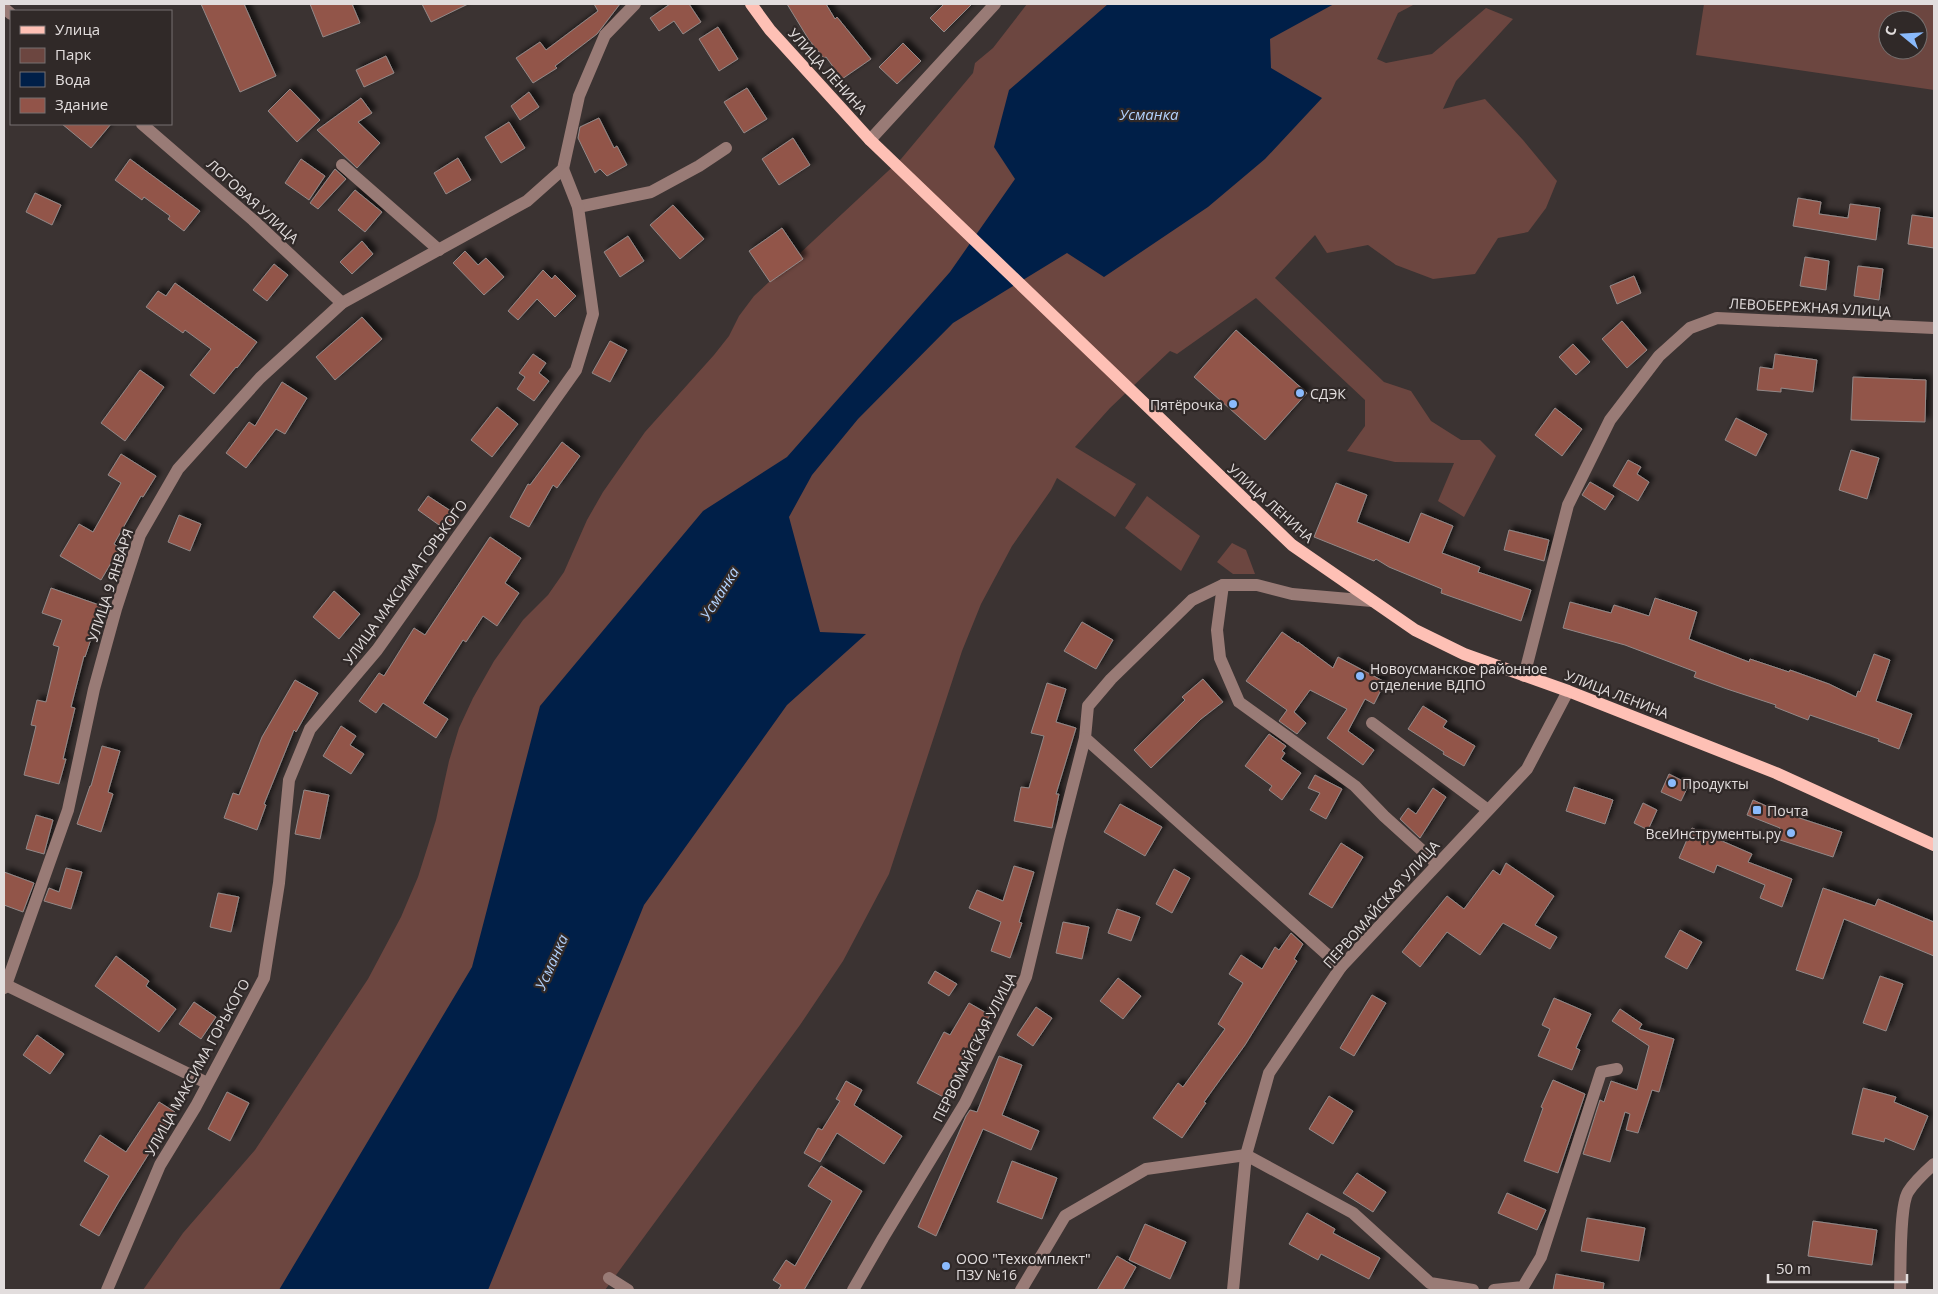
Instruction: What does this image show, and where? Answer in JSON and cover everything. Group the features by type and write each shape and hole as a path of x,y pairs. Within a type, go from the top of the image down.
{"main road":[{"name":"УЛИЦА ЛЕНИНА","path":"751,4 770,30 870,140 1292,545 1423,634 1464,654 1568,691 1776,773 1934,845"}],"street":[{"path":"563,169 578,96 605,35 635,4"},
{"path":"870,140 995,4"},
{"name":"ЛОГОВАЯ УЛИЦА","path":"143,125 253,220 342,303"},
{"path":"578,207 651,192 699,166 726,148"},
{"path":"342,165 439,250"},
{"name":"УЛИЦА МАКСИМА ГОРЬКОГО","path":"107,1290 160,1165 196,1106 264,978 279,883 289,780 310,729 377,650 576,370 593,314 578,207 563,169"},
{"name":"УЛИЦА 9 ЯНВАРЯ","path":"5,987 68,810 94,689 116,609 140,534 178,469 260,378 342,303 527,201 563,169"},
{"name":"ЛЕВОБЕРЕЖНАЯ УЛИЦА","path":"1524,676 1568,505 1610,420 1659,356 1690,328 1718,318 1934,328"},
{"path":"1372,601 1292,594 1258,585 1224,584 1217,630 1220,658 1239,702 1355,786 1384,816 1437,864"},
{"name":"ПЕРВОМАЙСКАЯ УЛИЦА","path":"853,1290 965,1104 1026,977 1085,738 1088,706 1110,679 1192,600 1224,584"},
{"name":"ПЕРВОМАЙСКАЯ УЛИЦА","path":"1233,1290 1246,1155 1269,1074 1341,967 1527,768 1568,691"},
{"path":"1372,723 1488,810"},
{"path":"1085,738 1341,967"},
{"path":"5,987 207,1083"},
{"path":"1494,1290 1523,1287 1541,1257 1601,1072 1617,1069"},
{"path":"1021,1290 1065,1216 1146,1169 1246,1155 1353,1213 1434,1287 1473,1290"},
{"path":"1900,1290 1903,1215 1906,1194 1917,1179 1934,1164"},
{"path":"609,1278 628,1290"}],"green space":[{"path":"1027,4 1415,4 1398,13 1377,59 1386,63 1432,54 1486,8 1513,19 1456,81 1443,109 1485,99 1523,140 1557,181 1546,208 1528,232 1498,238 1475,274 1433,279 1396,265 1368,245 1327,253 1315,235 1275,278 1384,382 1411,391 1431,421 1461,440 1480,440 1496,456 1464,517 1438,501 1454,463 1395,462 1347,451 1365,426 1365,400 1256,298 1177,354 1170,351 1110,408 1075,447 1136,484 1115,517 1057,478 1051,490 1012,546 981,604 962,651 889,874 843,961 800,1025 605,1290 143,1290 183,1233 255,1150 368,979 401,917 418,877 436,820 449,761 459,728 473,698 494,661 523,620 548,595 564,572 587,520 603,492 645,432 729,336 739,316 754,296 901,159 973,73 975,63 993,48"},
{"path":"1704,4 1934,4 1934,90 1696,55"},
{"path":"1147,496 1200,536 1181,571 1125,528"},
{"path":"1232,543 1246,550 1255,574 1233,574 1217,562"}],"water":[{"name":"Усманка","path":"1108,4 1334,4 1270,39 1271,68 1322,98 1265,159 1208,207 1104,277 1067,253 953,323 858,419 812,475 789,517 820,632 866,634 787,705 644,905 488,1290 279,1290 472,967 540,706 703,511 787,457 950,272 1015,179 994,147 1009,90"}],"building":[{"path":"201,4 244,4 276,76 240,92"},
{"path":"310,4 352,4 360,23 323,37"},
{"path":"422,4 468,4 431,22"},
{"path":"594,4 620,4 597,34 555,66 557,68 533,83 516,58 540,42 546,50 598,11"},
{"path":"670,4 689,4 701,22 683,34 674,21 659,31 650,18"},
{"path":"787,4 826,4 835,19 837,17 871,59 842,79 826,57 824,58 809,40"},
{"path":"944,4 972,4 944,32 930,18"},
{"path":"718,27 738,59 719,71 699,39"},
{"path":"903,43 921,61 897,84 879,67"},
{"path":"386,56 394,73 364,87 356,70"},
{"path":"747,88 767,119 744,133 724,102"},
{"path":"290,89 320,120 297,142 268,111"},
{"path":"529,92 539,107 520,120 511,106"},
{"path":"361,98 372,113 358,122 380,143 357,168 317,130"},
{"path":"599,118 614,148 617,146 627,165 607,176 600,169 595,173 578,138 580,127"},
{"path":"509,122 525,148 501,163 485,137"},
{"path":"63,125 110,125 91,148"},
{"path":"793,138 810,165 779,185 762,159"},
{"path":"458,158 471,180 446,194 434,173"},
{"path":"130,159 200,211 184,231 168,219 170,216 144,197 142,200 115,180"},
{"path":"301,159 325,176 309,200 285,183"},
{"path":"335,169 346,179 318,209 310,203"},
{"path":"355,190 382,212 365,232 338,210"},
{"path":"35,193 61,205 52,225 26,212"},
{"path":"1798,198 1821,202 1819,214 1848,218 1850,204 1880,208 1876,240 1793,226"},
{"path":"673,205 704,239 680,259 650,225"},
{"path":"1912,215 1934,218 1934,248 1908,244"},
{"path":"782,228 803,259 770,282 749,251"},
{"path":"628,236 644,261 620,277 604,252"},
{"path":"362,241 373,254 352,274 340,262"},
{"path":"465,251 478,265 486,258 504,277 484,295 453,263"},
{"path":"1805,257 1829,261 1826,290 1800,286"},
{"path":"274,264 288,275 267,301 253,290"},
{"path":"1858,266 1883,269 1879,300 1854,296"},
{"path":"543,270 552,279 555,275 576,296 555,317 537,299 518,320 508,311"},
{"path":"1634,276 1641,293 1617,304 1610,286"},
{"path":"175,283 257,342 214,394 190,375 211,349 185,330 183,333 146,307 158,291 166,296"},
{"path":"362,317 382,339 335,380 316,357"},
{"path":"1622,321 1647,350 1627,368 1602,339"},
{"path":"1236,330 1307,393 1265,440 1194,377"},
{"path":"610,341 627,350 610,382 592,373"},
{"path":"1573,344 1590,362 1576,375 1559,357"},
{"path":"533,354 546,363 539,373 549,381 534,401 517,389 525,377 519,373"},
{"path":"1775,354 1817,360 1813,392 1781,388 1781,392 1757,390 1760,367 1773,369"},
{"path":"140,370 164,387 125,441 101,423"},
{"path":"1853,377 1926,380 1925,422 1851,420"},
{"path":"282,382 307,398 285,434 276,429 246,468 226,453 249,422 255,426"},
{"path":"497,407 518,424 492,457 471,440"},
{"path":"1555,408 1582,429 1562,456 1535,435"},
{"path":"1736,418 1767,434 1756,456 1725,440"},
{"path":"562,442 580,456 557,488 553,485 529,527 510,517 528,484 530,485"},
{"path":"1851,450 1879,458 1867,499 1839,490"},
{"path":"121,454 156,476 143,497 141,496 114,544 120,548 101,580 60,556 79,524 93,532 121,483 108,475"},
{"path":"1628,460 1641,467 1637,474 1649,482 1638,501 1613,486"},
{"path":"1590,482 1614,496 1605,510 1582,495"},
{"path":"1336,483 1367,495 1357,522 1409,543 1421,513 1453,526 1442,553 1480,567 1478,572 1531,590 1521,621 1441,593 1442,589 1389,567 1376,559 1374,561 1314,537"},
{"path":"428,496 457,515 446,530 418,510"},
{"path":"179,515 201,524 190,551 168,542"},
{"path":"1509,530 1549,540 1544,561 1504,550"},
{"path":"490,537 521,558 505,583 519,593 497,626 483,616 466,642 463,640 423,703 448,719 436,738 383,703 376,713 359,701 379,673 384,676 414,628 425,635"},
{"path":"51,588 102,606 84,656 71,707 75,708 63,759 66,759 59,784 24,775 36,726 31,725 37,700 46,702 59,647 53,645 62,620 42,613"},
{"path":"334,591 360,614 339,639 313,617"},
{"path":"1655,598 1697,612 1689,639 1749,662 1750,659 1789,672 1790,670 1829,684 1856,697 1858,691 1860,692 1874,654 1890,660 1876,701 1912,714 1899,749 1878,741 1879,739 1810,715 1808,720 1775,707 1776,705 1694,677 1696,672 1625,645 1563,628 1570,602 1611,613 1614,605 1649,616"},
{"path":"1082,622 1113,640 1096,669 1064,651"},
{"path":"1282,632 1333,668 1338,657 1385,682 1374,704 1365,699 1348,731 1374,750 1363,765 1327,738 1347,709 1310,690 1294,712 1306,723 1297,734 1279,721 1287,710 1246,681"},
{"path":"1203,679 1223,702 1201,719 1151,768 1134,750 1185,700 1182,697"},
{"path":"295,680 318,693 296,732 294,730 264,804 266,805 257,830 224,818 233,793 239,795 262,737"},
{"path":"1047,683 1066,689 1056,722 1076,728 1056,794 1059,794 1052,828 1014,821 1021,787 1029,788 1044,736 1031,733"},
{"path":"1423,706 1447,721 1443,727 1475,746 1464,766 1443,754 1444,752 1408,729"},
{"path":"341,726 356,736 350,745 364,754 351,774 323,756"},
{"path":"1269,734 1286,746 1282,751 1285,753 1281,759 1301,773 1282,800 1269,790 1272,786 1245,766"},
{"path":"102,746 120,751 108,792 113,794 101,832 77,824 91,786"},
{"path":"1669,774 1689,784 1681,801 1661,792"},
{"path":"1315,775 1342,789 1326,819 1310,810 1320,793 1308,788"},
{"path":"1574,787 1613,800 1605,824 1566,811"},
{"path":"1433,788 1446,797 1420,838 1400,819 1408,808 1416,814"},
{"path":"304,790 329,795 320,839 295,834"},
{"path":"1753,800 1775,810 1842,832 1833,857 1777,839 1780,828 1747,815"},
{"path":"1643,803 1657,810 1648,830 1634,823"},
{"path":"1120,804 1162,827 1145,856 1104,832"},
{"path":"36,815 53,820 44,854 26,849"},
{"path":"1692,828 1752,854 1748,862 1792,879 1782,907 1760,898 1765,885 1717,865 1714,873 1679,858"},
{"path":"1341,843 1363,857 1332,908 1309,894"},
{"path":"1506,863 1554,896 1535,925 1557,937 1550,949 1503,923 1480,955 1447,932 1420,967 1402,952 1447,896 1464,909 1493,870 1500,875"},
{"path":"1014,866 1034,872 1019,922 1022,923 1010,958 991,951 1001,922 969,908 977,890 1003,901"},
{"path":"66,868 82,872 71,909 44,901 49,888 59,892"},
{"path":"1174,869 1190,878 1172,913 1156,904"},
{"path":"4,872 34,883 23,912 4,905"},
{"path":"1823,888 1875,906 1878,899 1934,922 1934,956 1844,919 1823,979 1796,970"},
{"path":"218,893 239,897 231,932 210,927"},
{"path":"1117,909 1140,917 1131,941 1108,933"},
{"path":"1063,922 1089,927 1082,959 1056,953"},
{"path":"1680,930 1702,942 1687,969 1665,957"},
{"path":"1291,933 1303,944 1294,959 1297,961 1245,1045 1204,1102 1206,1103 1182,1138 1153,1118 1178,1083 1183,1087 1225,1029 1218,1024 1243,983 1229,974 1241,955 1262,969 1275,947 1279,950"},
{"path":"116,956 149,981 146,986 176,1009 159,1032 95,986"},
{"path":"935,971 957,984 949,996 928,983"},
{"path":"1880,976 1903,984 1886,1031 1863,1023"},
{"path":"1118,978 1141,996 1123,1019 1100,1001"},
{"path":"1372,995 1386,1003 1354,1056 1340,1048"},
{"path":"1554,998 1591,1014 1576,1048 1580,1050 1572,1070 1538,1056 1550,1029 1542,1025"},
{"path":"194,1002 216,1017 201,1039 179,1024"},
{"path":"969,1003 990,1015 945,1098 917,1083 944,1032 950,1035"},
{"path":"1036,1007 1052,1018 1033,1046 1017,1035"},
{"path":"1620,1009 1642,1024 1639,1029 1674,1039 1659,1092 1652,1090 1638,1133 1626,1130 1630,1114 1625,1112 1610,1162 1583,1154 1600,1100 1604,1102 1611,1081 1637,1090 1649,1046 1612,1021"},
{"path":"37,1035 64,1054 50,1074 23,1055"},
{"path":"999,1056 1022,1065 1002,1115 1039,1131 1031,1150 983,1129 936,1236 918,1227 966,1116 970,1110 977,1112"},
{"path":"1553,1080 1585,1094 1558,1173 1524,1161 1543,1108 1541,1107"},
{"path":"846,1081 862,1090 854,1105 902,1136 884,1164 837,1133 820,1162 804,1153 818,1128 822,1130 840,1101 836,1099"},
{"path":"1863,1088 1896,1097 1894,1102 1928,1116 1914,1150 1885,1138 1884,1142 1852,1134"},
{"path":"227,1092 249,1103 230,1141 208,1129"},
{"path":"1329,1096 1353,1111 1333,1144 1309,1129"},
{"path":"159,1102 175,1112 99,1236 80,1225 109,1176 84,1161 100,1135 126,1152"},
{"path":"1012,1161 1057,1178 1042,1219 997,1202"},
{"path":"821,1166 862,1191 804,1290 778,1290 781,1285 773,1280 786,1260 795,1266 832,1201 808,1186"},
{"path":"1357,1173 1386,1192 1373,1212 1343,1193"},
{"path":"1507,1193 1546,1210 1537,1230 1498,1213"},
{"path":"1307,1213 1335,1229 1333,1233 1380,1258 1369,1279 1321,1254 1318,1260 1289,1244"},
{"path":"1587,1218 1645,1228 1639,1261 1581,1251"},
{"path":"1813,1221 1877,1230 1872,1265 1808,1256"},
{"path":"1145,1224 1186,1242 1170,1279 1129,1260"},
{"path":"1117,1256 1136,1267 1123,1290 1097,1290"},
{"path":"1556,1274 1604,1283 1603,1290 1553,1290"}],"place":[{"name":"СДЭК","path":"1300,393"},
{"name":"Пятёрочка","path":"1233,404"},
{"name":"Новоусманское районное отделение ВДПО","path":"1360,676"},
{"name":"Продукты","path":"1672,783"},
{"name":"Почта","path":"1757,810"},
{"name":"ВсеИнструменты.ру","path":"1791,833"},
{"name":"ООО \"Техкомплект\" ПЗУ №16","path":"946,1266"}]}
